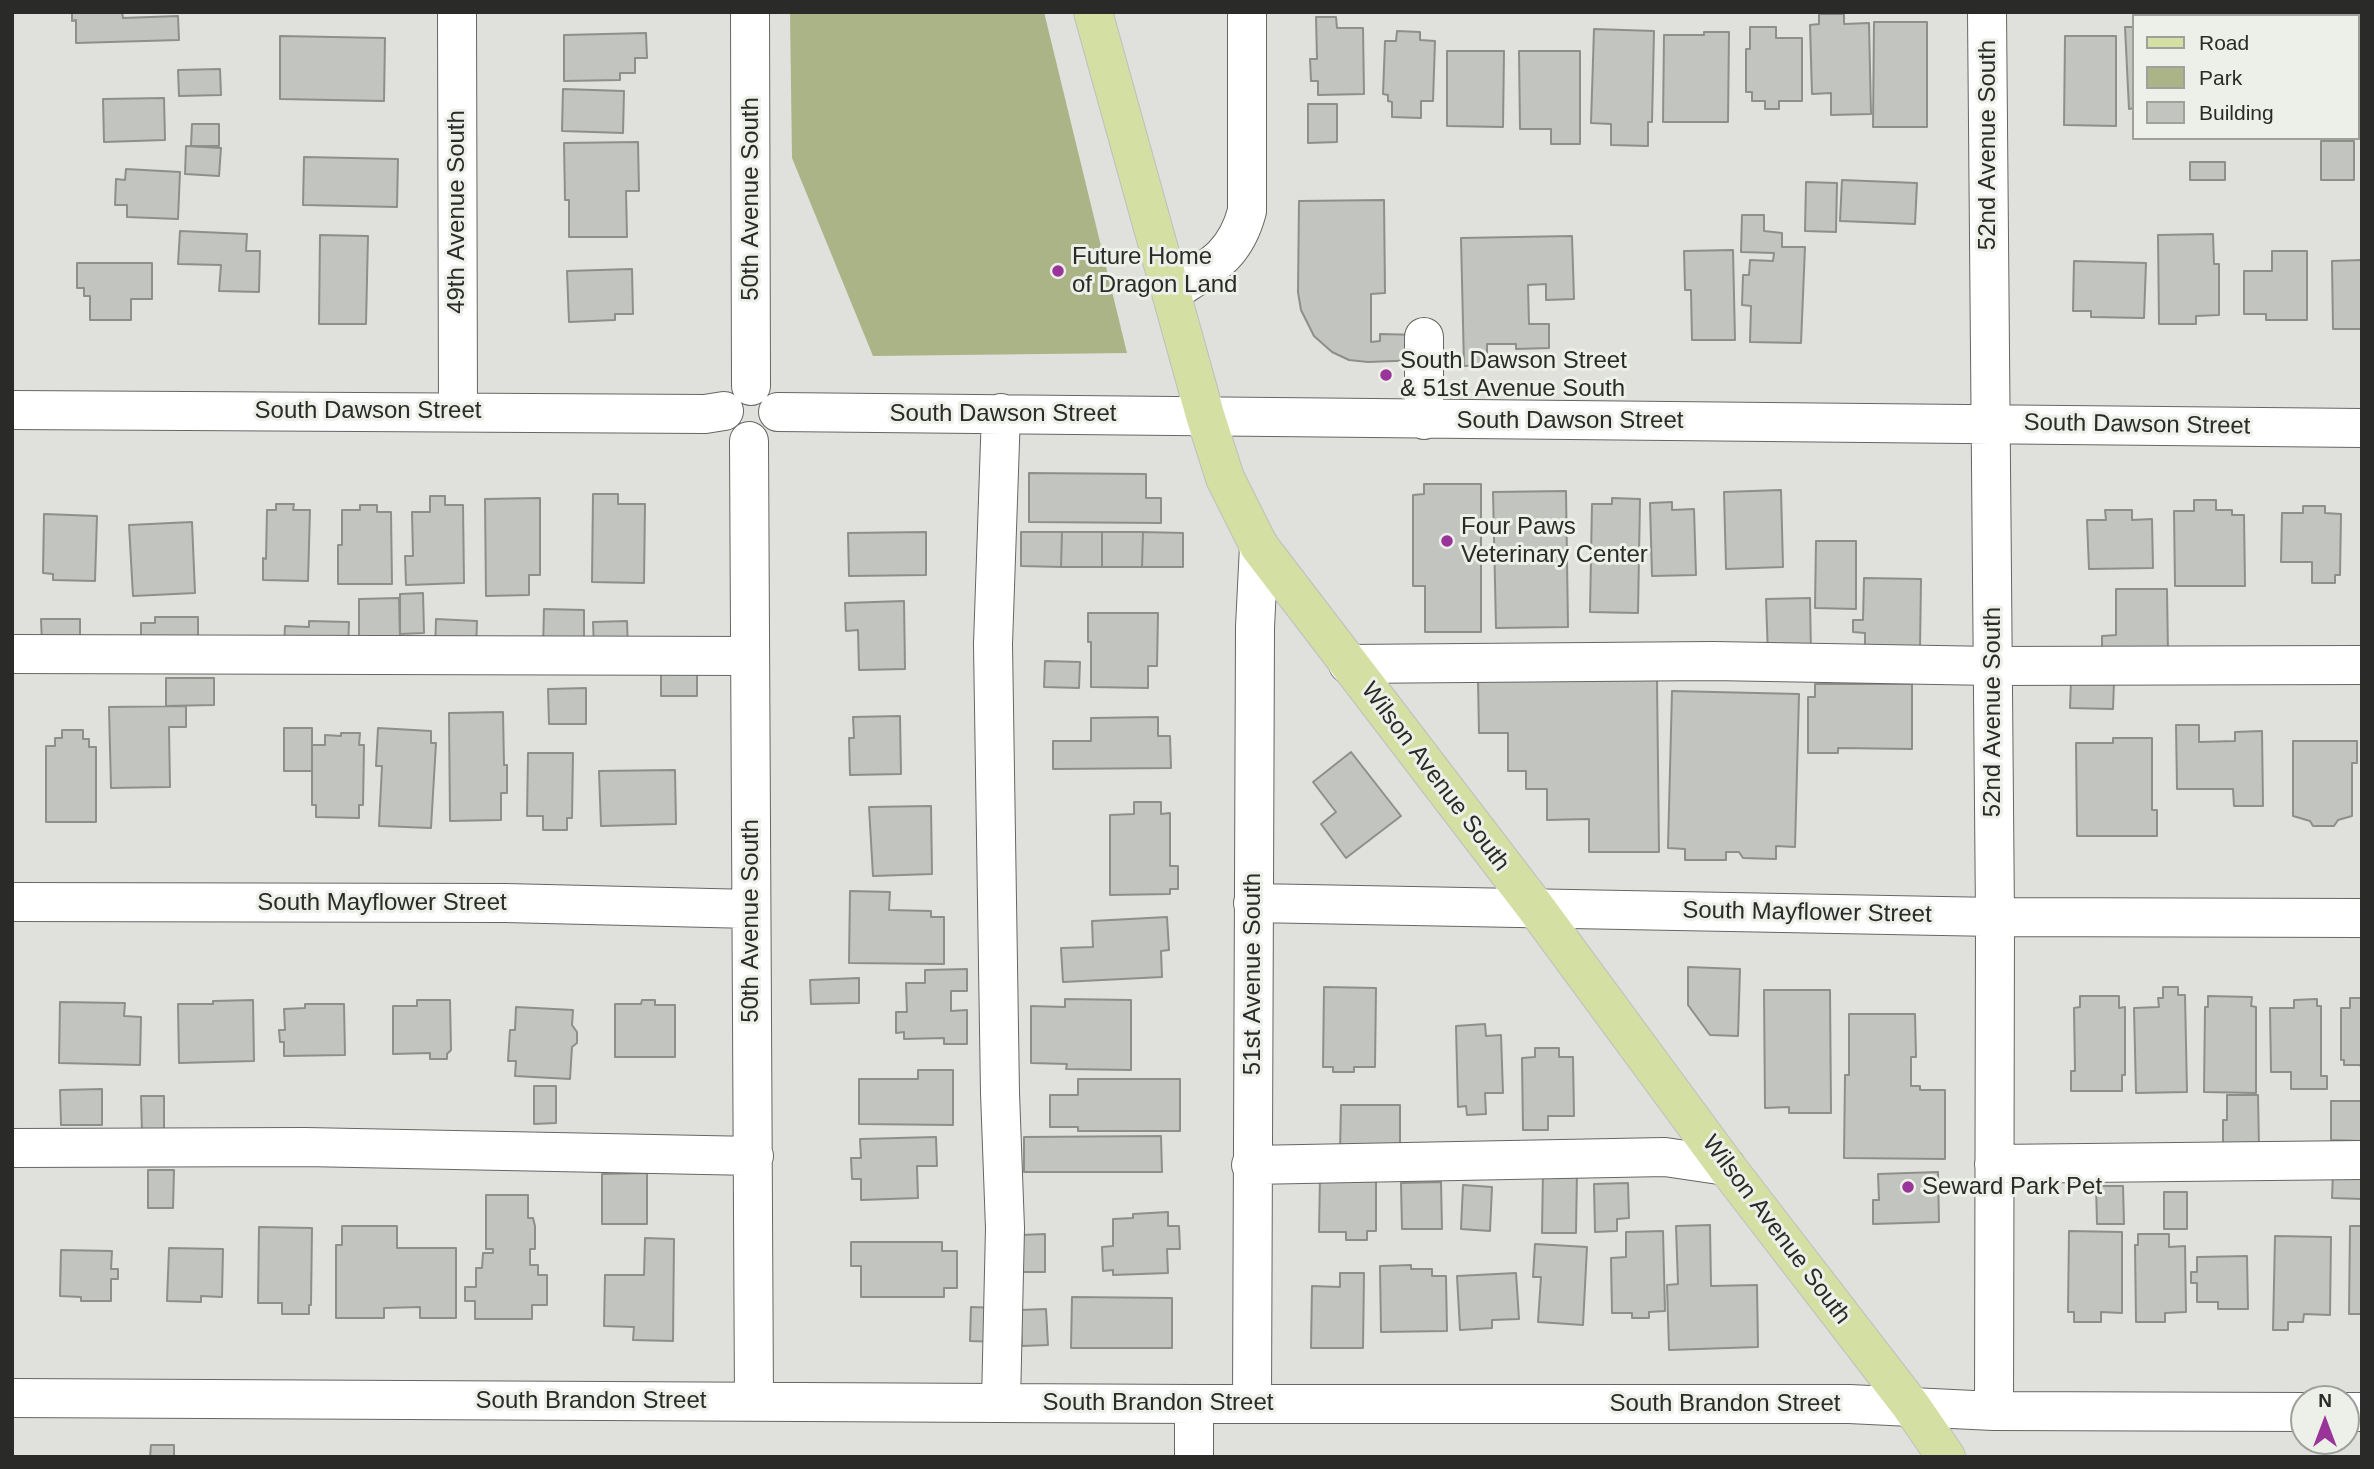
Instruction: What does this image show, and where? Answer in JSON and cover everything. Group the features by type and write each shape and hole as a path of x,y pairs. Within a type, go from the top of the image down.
{"main road":[{"name":"Wilson Avenue South","path":"1093,12 1140,188 1224,478 1259,546 1536,908 1726,1166 1946,1457"}],"street":[{"name":"49th Avenue South","path":"457,12 458,412"},
{"name":"50th Avenue South","path":"737,398 750,12"},
{"path":"1172,292 1214,265 1232,247 1242,231 1247,211 1247,12"},
{"name":"52nd Avenue South","path":"1987,12 1995,917 1994,1411"},
{"path":"1424,337 1424,420"},
{"path":"766,391 772,397 778,412 775,427 757,440 742,439 726,425 737,398 766,391"},
{"name":"South Dawson Street","path":"12,410 705,414 737,398"},
{"name":"South Dawson Street","path":"778,412 2362,428"},
{"path":"1001,413 993,644 1000,1093 1005,1228 1001,1402"},
{"name":"50th Avenue South","path":"749,440 754,1402"},
{"name":"51st Avenue South","path":"1252,1403 1255,626 1259,546"},
{"path":"12,654 750,656"},
{"path":"1348,664 1713,661 1993,666 2362,665"},
{"name":"South Mayflower Street","path":"12,902 505,903 751,909"},
{"name":"South Mayflower Street","path":"1253,903 1995,917 2362,918"},
{"path":"12,1149 305,1147 754,1156"},
{"path":"1251,1165 1665,1157 1726,1166"},
{"path":"1994,1164 2362,1160"},
{"name":"South Brandon Street","path":"12,1398 1910,1406 1994,1411 2290,1412"},
{"path":"1194,1404 1195,1457"}],"green space":[{"path":"790,12 1044,12 1127,353 873,356 792,158"}],"building":[{"path":"72,12 122,12 123,18 178,16 179,40 76,43 76,20 72,21"},
{"path":"1819,14 1844,14 1844,24 1869,23 1871,114 1831,115 1831,93 1812,94 1810,25 1819,24"},
{"path":"1316,17 1336,17 1337,28 1363,28 1364,94 1318,95 1318,81 1311,81 1310,59 1317,59"},
{"path":"1874,22 1927,22 1927,127 1873,127"},
{"path":"1750,27 1776,27 1776,38 1802,38 1802,101 1779,101 1779,109 1765,109 1765,101 1752,101 1752,92 1746,92 1746,49 1750,49"},
{"path":"2125,27 2132,27 2132,108 2129,109"},
{"path":"1594,29 1654,31 1652,122 1648,122 1648,146 1611,145 1611,124 1591,123"},
{"path":"2360,29 2362,29 2360,109"},
{"path":"1397,31 1420,32 1420,40 1435,41 1433,101 1421,101 1421,118 1392,117 1392,102 1388,101 1388,95 1383,94 1385,41 1396,41"},
{"path":"1704,32 1729,32 1728,122 1663,122 1664,35 1704,35"},
{"path":"646,33 647,58 635,58 635,73 620,73 620,80 564,81 564,35"},
{"path":"280,36 385,38 384,101 280,99"},
{"path":"2065,36 2116,36 2116,126 2064,125"},
{"path":"1447,51 1504,51 1503,127 1447,126"},
{"path":"1519,51 1580,51 1580,144 1551,144 1551,129 1520,129"},
{"path":"220,69 221,95 179,96 178,70"},
{"path":"563,89 624,91 623,133 562,131"},
{"path":"164,98 165,140 104,142 103,99"},
{"path":"1308,104 1337,104 1337,142 1308,143"},
{"path":"192,124 219,124 219,146 191,146"},
{"path":"2321,141 2354,141 2354,180 2321,180"},
{"path":"638,142 639,191 626,191 627,237 569,237 564,143"},
{"path":"186,146 221,148 219,176 185,174"},
{"path":"304,157 398,159 397,207 303,205"},
{"path":"2190,162 2225,162 2225,180 2190,180"},
{"path":"126,169 180,172 178,219 127,217 127,205 115,205 116,179 125,180"},
{"path":"1842,180 1917,183 1915,224 1840,221"},
{"path":"1806,182 1837,183 1836,232 1805,231"},
{"path":"1384,200 1385,293 1371,294 1371,342 1380,341 1380,334 1421,335 1421,360 1349,360 1332,352 1314,336 1301,310 1298,292 1299,201"},
{"path":"1742,215 1764,215 1764,231 1782,233 1782,247 1805,247 1801,343 1750,342 1751,306 1742,305 1743,275 1749,275 1750,260 1773,261 1774,253 1741,252"},
{"path":"180,231 247,234 246,251 260,251 259,292 219,291 221,265 178,264"},
{"path":"2213,234 2214,264 2219,264 2219,315 2196,316 2196,324 2159,324 2158,235"},
{"path":"320,235 368,236 366,324 319,324"},
{"path":"1572,236 1574,299 1546,300 1546,284 1528,285 1529,324 1549,324 1549,348 1516,349 1516,344 1487,344 1487,365 1464,366 1461,238"},
{"path":"1733,250 1735,340 1692,340 1691,290 1685,290 1684,251"},
{"path":"2272,251 2307,251 2307,320 2266,320 2266,314 2244,314 2244,271 2272,271"},
{"path":"2362,260 2362,329 2333,329 2332,261"},
{"path":"2074,261 2146,263 2144,318 2091,317 2091,311 2073,311"},
{"path":"77,263 152,263 152,299 131,299 131,320 90,320 90,296 84,296 84,288 77,288"},
{"path":"632,269 633,314 615,314 615,320 569,322 567,271"},
{"path":"1029,473 1146,474 1146,498 1161,498 1161,523 1029,522"},
{"name":"Four Paws Veterinary Center","path":"1424,484 1481,484 1481,632 1425,632 1425,586 1413,586 1413,495 1424,494"},
{"path":"1781,490 1783,567 1726,569 1724,492"},
{"path":"1566,491 1568,627 1496,628 1493,492"},
{"path":"593,494 618,494 618,504 645,504 644,583 592,582"},
{"path":"430,496 445,496 445,505 463,505 464,583 406,585 405,556 413,556 412,512 430,512"},
{"path":"540,498 540,575 529,575 529,595 486,596 485,499"},
{"path":"1612,498 1640,499 1638,613 1590,612 1592,504 1612,504"},
{"path":"2194,500 2216,500 2216,510 2232,510 2232,515 2244,515 2245,586 2175,586 2174,511 2194,511"},
{"path":"1672,502 1672,510 1694,509 1696,575 1652,576 1650,503"},
{"path":"276,504 294,504 293,510 310,510 308,581 263,580 267,510 276,510"},
{"path":"360,505 377,505 377,512 391,512 392,584 338,584 338,545 342,545 342,510 360,510"},
{"path":"2303,506 2325,506 2325,513 2341,514 2340,575 2335,575 2335,583 2312,583 2312,562 2281,562 2282,513 2303,513"},
{"path":"2105,510 2132,510 2132,520 2152,519 2153,568 2089,569 2087,520 2106,520"},
{"path":"44,514 97,516 95,581 53,580 53,574 43,573"},
{"path":"192,522 195,593 133,596 129,525"},
{"path":"926,532 926,575 849,576 848,533"},
{"path":"1021,532 1062,532 1061,567 1021,566"},
{"path":"1062,532 1102,532 1102,567 1061,567"},
{"path":"1102,532 1143,532 1142,567 1102,567"},
{"path":"1143,532 1183,533 1183,567 1142,567"},
{"path":"1816,541 1856,541 1856,609 1815,608"},
{"path":"1864,578 1921,579 1920,649 1865,647 1865,633 1853,632 1853,620 1863,620"},
{"path":"2116,589 2167,589 2168,655 2102,656 2102,636 2116,635"},
{"path":"423,593 424,633 400,634 400,594"},
{"path":"399,598 400,639 359,640 359,599"},
{"path":"1810,598 1811,655 1768,656 1766,599"},
{"path":"904,601 905,669 859,670 858,630 846,631 845,603"},
{"path":"544,609 584,610 584,649 543,648"},
{"path":"1088,613 1158,613 1157,666 1148,666 1148,688 1091,687"},
{"path":"155,617 198,617 198,645 141,645 141,623 155,623"},
{"path":"41,619 80,619 80,644 42,645"},
{"path":"436,619 477,621 476,652 435,650"},
{"path":"309,621 349,622 348,648 284,646 285,626 309,627"},
{"path":"627,621 628,648 594,649 593,622"},
{"path":"1045,661 1080,662 1079,688 1044,687"},
{"path":"661,672 697,672 697,696 661,696"},
{"path":"166,678 214,678 214,705 166,706"},
{"path":"1657,679 1659,852 1589,852 1589,819 1547,820 1547,789 1526,789 1526,771 1508,771 1508,733 1479,733 1478,680"},
{"path":"2071,681 2114,682 2113,709 2070,708"},
{"path":"1815,684 1912,684 1912,749 1838,748 1838,753 1808,753 1808,697 1815,697"},
{"path":"586,688 586,724 549,724 548,689"},
{"path":"1672,691 1799,694 1795,847 1776,846 1776,859 1743,858 1739,852 1726,852 1726,860 1685,860 1685,849 1668,848"},
{"path":"186,706 186,727 169,727 170,787 111,788 109,707"},
{"path":"503,712 507,793 501,793 501,820 450,821 449,713"},
{"path":"900,716 901,774 850,775 849,738 854,738 853,717"},
{"path":"1158,717 1158,736 1170,736 1171,768 1053,769 1053,741 1091,741 1091,718"},
{"path":"2176,725 2199,725 2199,742 2235,741 2235,732 2262,731 2263,806 2234,806 2233,789 2177,789"},
{"path":"284,728 312,728 312,771 284,771"},
{"path":"378,728 431,731 431,743 436,743 431,828 379,826 382,766 376,766"},
{"path":"62,730 83,730 83,739 89,739 89,747 96,747 96,822 46,822 46,746 55,746 55,738 62,738"},
{"path":"341,733 360,733 359,745 364,745 363,805 359,805 359,818 316,817 316,805 312,805 312,745 325,745 325,735 341,736"},
{"path":"2113,738 2152,738 2152,810 2157,810 2157,836 2077,836 2076,743 2113,743"},
{"path":"2293,741 2357,741 2357,763 2352,763 2352,816 2338,820 2334,826 2313,826 2310,821 2293,816"},
{"path":"1351,752 1401,816 1346,858 1321,824 1336,812 1313,782"},
{"path":"528,753 573,753 572,818 567,818 567,830 543,830 543,816 527,816"},
{"path":"675,770 676,824 601,826 599,771"},
{"path":"1134,802 1161,802 1161,814 1170,813 1170,866 1178,866 1178,889 1170,889 1170,894 1110,895 1110,815 1134,814"},
{"path":"931,806 932,874 873,876 869,807"},
{"path":"850,891 890,892 889,910 931,911 931,917 944,917 944,964 849,963"},
{"path":"1167,917 1169,950 1161,951 1162,977 1063,982 1061,948 1093,947 1092,921"},
{"path":"1688,967 1740,969 1738,1036 1710,1035 1688,1005"},
{"path":"967,969 967,991 951,991 951,1011 967,1010 967,1044 944,1044 944,1038 904,1039 904,1032 896,1033 896,1012 907,1012 906,983 925,983 925,970"},
{"path":"859,978 859,1003 811,1004 810,980"},
{"path":"1324,987 1376,988 1375,1067 1354,1067 1354,1072 1333,1072 1333,1067 1323,1067"},
{"path":"2163,987 2178,987 2178,995 2185,995 2187,1092 2136,1093 2134,1008 2159,1007 2158,998 2163,998"},
{"path":"1764,990 1830,990 1831,1113 1789,1113 1789,1107 1765,1108"},
{"path":"2080,996 2119,996 2119,1008 2125,1007 2125,1075 2122,1075 2122,1091 2071,1091 2071,1071 2075,1071 2074,1008 2080,1007"},
{"path":"2208,996 2252,997 2251,1006 2256,1007 2256,1093 2204,1092 2205,1007 2208,1007"},
{"path":"2350,998 2362,998 2362,1069 2360,1065 2344,1065 2344,1060 2341,1060 2341,1008 2350,1008"},
{"path":"1065,999 1131,1000 1131,1070 1066,1069 1067,1064 1031,1063 1031,1006 1065,1007"},
{"path":"2317,999 2317,1006 2321,1006 2321,1076 2327,1076 2327,1089 2291,1089 2291,1072 2271,1072 2270,1008 2294,1008 2294,1000"},
{"path":"253,1000 254,1061 179,1063 178,1004"},
{"path":"417,1000 450,1000 451,1050 447,1059 430,1059 430,1053 393,1054 393,1006 417,1006"},
{"path":"642,1000 655,1000 655,1005 675,1005 675,1057 615,1057 615,1004 641,1004"},
{"path":"60,1002 125,1003 124,1016 141,1017 140,1065 59,1063"},
{"path":"305,1004 344,1004 345,1055 284,1056 284,1042 280,1042 279,1030 285,1030 284,1009 305,1008"},
{"path":"516,1007 573,1010 572,1025 577,1032 577,1043 572,1047 570,1079 515,1076 516,1061 508,1061 510,1030 515,1030"},
{"path":"1849,1014 1915,1014 1916,1057 1911,1057 1911,1086 1920,1086 1920,1090 1945,1090 1945,1159 1844,1158 1845,1075 1849,1075"},
{"path":"1485,1024 1486,1036 1501,1035 1503,1093 1485,1093 1486,1114 1467,1115 1466,1106 1458,1107 1456,1026"},
{"path":"1535,1048 1559,1048 1559,1057 1573,1057 1574,1116 1548,1116 1548,1130 1523,1130 1522,1058 1535,1057"},
{"path":"918,1070 953,1070 953,1125 859,1124 859,1079 918,1079"},
{"path":"1078,1079 1180,1079 1180,1131 1078,1131 1078,1127 1050,1127 1050,1095 1078,1095"},
{"path":"534,1086 556,1086 556,1123 534,1124"},
{"path":"102,1089 102,1125 61,1125 60,1090"},
{"path":"2227,1095 2258,1095 2259,1149 2223,1150 2223,1120 2227,1120"},
{"path":"141,1096 164,1096 164,1133 142,1133"},
{"path":"2331,1101 2361,1101 2361,1141 2331,1140"},
{"path":"1341,1105 1400,1105 1400,1151 1340,1150"},
{"path":"1161,1136 1162,1172 1024,1172 1024,1137"},
{"path":"936,1137 937,1166 917,1166 918,1198 861,1200 861,1179 852,1179 851,1158 861,1158 860,1139"},
{"path":"148,1170 174,1170 173,1208 148,1208"},
{"path":"1543,1170 1577,1170 1576,1233 1542,1233"},
{"name":"Seward Park Pet","path":"1938,1172 1939,1222 1873,1224 1873,1200 1879,1200 1878,1174"},
{"path":"2333,1172 2362,1173 2362,1199 2332,1198"},
{"path":"647,1173 647,1224 602,1224 602,1174"},
{"path":"1320,1177 1376,1178 1376,1231 1367,1231 1367,1240 1346,1240 1346,1232 1319,1232"},
{"path":"1441,1182 1442,1229 1402,1229 1401,1183"},
{"path":"1628,1183 1629,1218 1617,1219 1617,1231 1595,1232 1594,1184"},
{"path":"1463,1185 1492,1187 1490,1231 1461,1229"},
{"path":"2096,1186 2123,1186 2124,1224 2097,1224"},
{"path":"2164,1192 2187,1192 2187,1229 2164,1229"},
{"path":"486,1195 528,1195 528,1218 533,1218 535,1226 535,1249 530,1249 530,1265 538,1265 538,1275 547,1275 547,1305 532,1305 532,1319 475,1319 475,1301 465,1301 465,1287 476,1287 476,1268 482,1268 483,1253 493,1253 493,1249 486,1249"},
{"path":"1168,1212 1168,1226 1179,1226 1180,1249 1167,1249 1168,1273 1113,1275 1113,1270 1103,1271 1102,1247 1113,1246 1113,1219 1133,1218 1133,1214"},
{"path":"1710,1225 1711,1286 1757,1285 1758,1347 1669,1350 1667,1285 1678,1284 1676,1226"},
{"path":"342,1226 397,1226 397,1248 456,1248 456,1318 420,1318 420,1307 384,1308 384,1318 336,1318 336,1245 342,1245"},
{"path":"2350,1226 2362,1226 2362,1314 2349,1314"},
{"path":"259,1227 312,1228 309,1314 282,1314 282,1303 258,1303"},
{"path":"1663,1231 1665,1311 1649,1312 1649,1318 1632,1318 1632,1313 1612,1313 1611,1258 1626,1257 1626,1232"},
{"path":"2069,1231 2122,1232 2122,1313 2101,1312 2101,1322 2074,1322 2074,1312 2068,1312"},
{"path":"1045,1234 1045,1272 1022,1272 1021,1235"},
{"path":"2138,1234 2169,1234 2169,1247 2185,1246 2186,1312 2165,1313 2165,1322 2136,1322 2135,1245 2138,1245"},
{"path":"2275,1236 2331,1237 2330,1315 2304,1314 2303,1322 2288,1322 2288,1330 2273,1330"},
{"path":"645,1238 674,1239 673,1341 633,1340 634,1327 604,1326 605,1275 644,1275"},
{"path":"851,1242 942,1242 942,1251 957,1251 957,1288 944,1288 944,1297 861,1297 861,1266 851,1266"},
{"path":"1535,1244 1587,1247 1583,1325 1538,1322 1541,1277 1533,1277"},
{"path":"169,1248 223,1249 222,1297 201,1296 201,1302 167,1301"},
{"path":"61,1250 112,1251 111,1269 118,1269 118,1279 111,1279 111,1301 81,1301 81,1297 60,1296"},
{"path":"2247,1256 2248,1309 2218,1309 2218,1302 2197,1302 2197,1283 2191,1283 2191,1272 2197,1272 2197,1257"},
{"path":"1411,1265 1411,1269 1432,1269 1432,1276 1446,1276 1447,1331 1381,1332 1380,1266"},
{"path":"1340,1273 1364,1273 1363,1348 1311,1348 1312,1286 1340,1287"},
{"path":"1516,1273 1519,1319 1492,1320 1492,1328 1460,1330 1457,1276"},
{"path":"1072,1297 1172,1298 1172,1348 1071,1348"},
{"path":"971,1307 1000,1308 999,1342 970,1341"},
{"path":"1046,1309 1048,1345 1022,1346 1020,1310"},
{"path":"151,1445 174,1445 174,1457 150,1457"}],"place":[{"name":"Future Home of Dragon Land","path":"1058,271"},
{"name":"South Dawson Street & 51st Avenue South","path":"1386,375"},
{"name":"Four Paws Veterinary Center","path":"1447,541"},
{"name":"Seward Park Pet","path":"1908,1187"}]}
